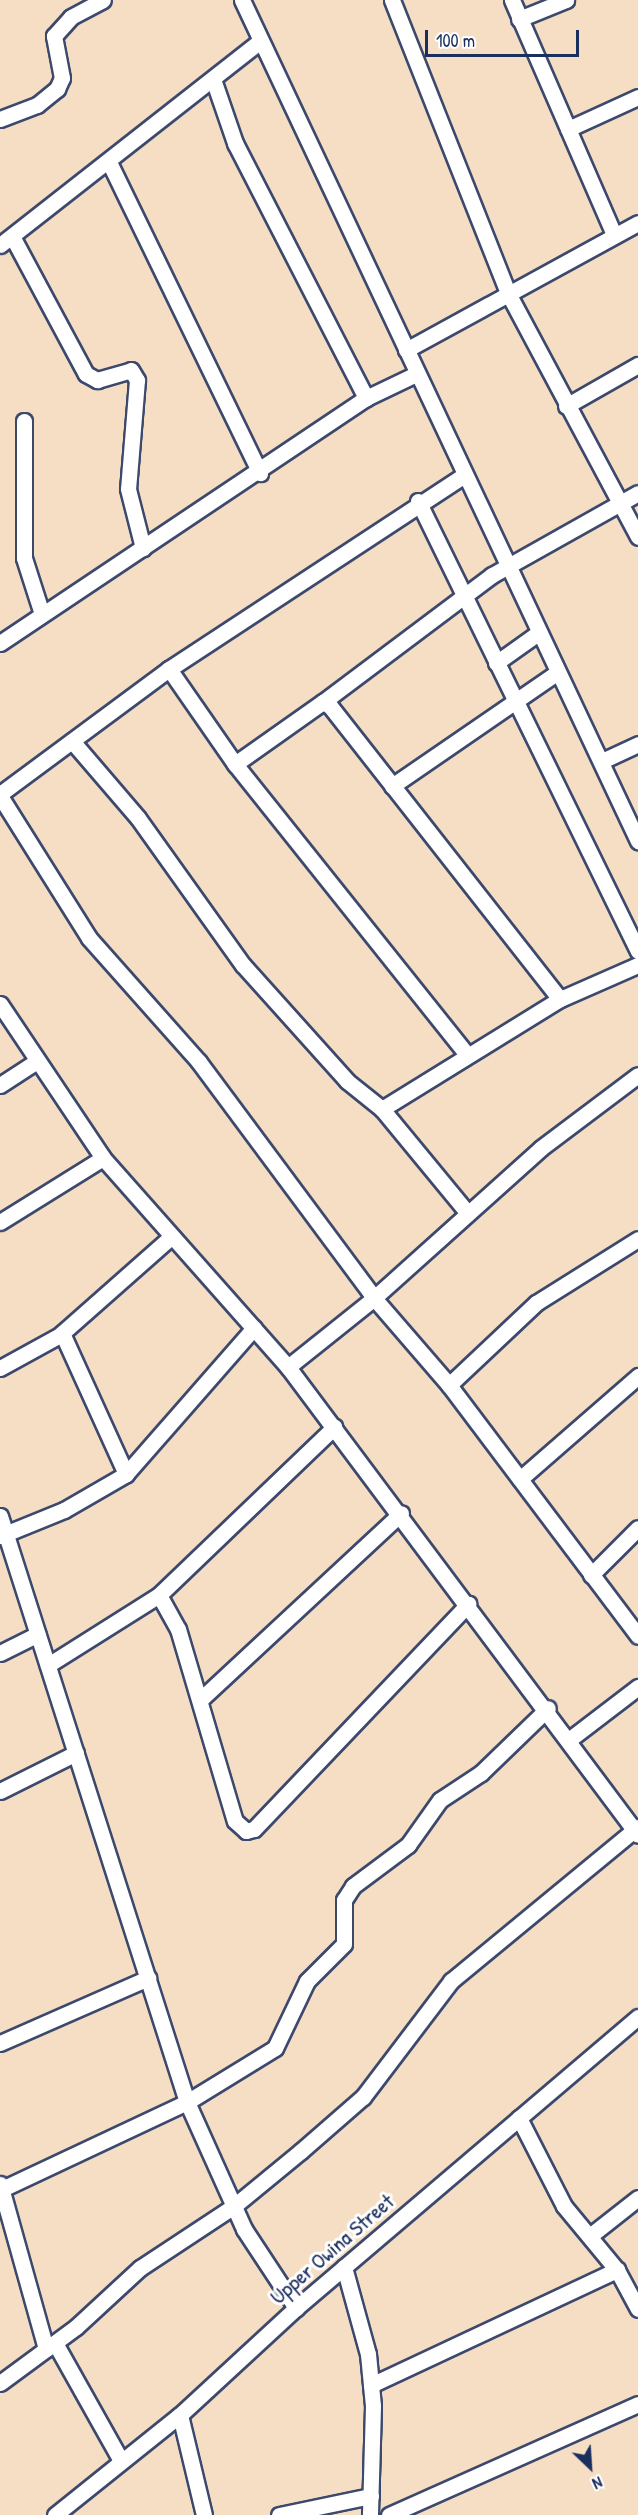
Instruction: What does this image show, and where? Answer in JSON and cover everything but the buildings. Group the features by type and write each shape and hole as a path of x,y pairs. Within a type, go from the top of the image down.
{"street":[{"path":"0,119 37,105 57,89 62,78 54,36 71,17 103,0"},
{"path":"242,0 507,571 604,760 638,841"},
{"path":"392,0 509,295 566,406 638,537"},
{"path":"512,0 614,235"},
{"path":"519,19 566,0"},
{"path":"143,548 128,489 137,380 131,370 97,380 86,374 6,241 260,41"},
{"path":"213,79 236,143 366,398"},
{"path":"568,129 638,97"},
{"path":"109,162 260,473"},
{"path":"406,350 638,223"},
{"path":"566,406 638,365"},
{"path":"0,643 260,473 366,398 416,374"},
{"path":"24,421 24,558 42,614"},
{"path":"463,476 418,501 170,669 0,795 89,938 199,1062 374,1298 450,1385 638,1636"},
{"path":"236,764 465,596 638,493"},
{"path":"418,501 513,700 638,951"},
{"path":"496,663 538,633"},
{"path":"170,669 236,764 466,1053"},
{"path":"392,786 513,700 558,672"},
{"path":"323,702 560,999"},
{"path":"72,741 138,818 243,965 347,1081 382,1109 467,1212"},
{"path":"604,760 638,744"},
{"path":"382,1109 466,1053 560,999 638,965"},
{"path":"0,1004 103,1158 288,1367 548,1708 637,1830 451,1981 363,2097 234,2206 140,2268 51,2346 0,2383"},
{"path":"0,1085 37,1061"},
{"path":"288,1367 374,1298 467,1212 638,1075"},
{"path":"0,1222 103,1158"},
{"path":"0,1368 62,1333 172,1236"},
{"path":"450,1385 536,1303 638,1239"},
{"path":"3,1535 64,1510 126,1474 254,1328"},
{"path":"62,1333 126,1474"},
{"path":"520,1479 638,1376"},
{"path":"48,1665 159,1595 334,1427"},
{"path":"201,1700 400,1513"},
{"path":"0,1516 3,1535 38,1634 187,2102 234,2206 296,2308"},
{"path":"591,1575 638,1528"},
{"path":"159,1595 178,1629 201,1700 235,1821 246,1831 254,1829 468,1604"},
{"path":"0,1653 38,1634"},
{"path":"570,1739 638,1687"},
{"path":"120,2459 51,2346 1,2187 187,2102 275,2048 307,1981 344,1944 344,1900 353,1886 408,1845 440,1800 481,1773 548,1708"},
{"path":"0,1791 76,1753"},
{"path":"0,2043 148,1978"},
{"name":"Upper Owina Street","path":"62,2513 120,2459 180,2415 296,2308 638,2017"},
{"path":"519,2118 564,2206 591,2235 617,2270 638,2309"},
{"path":"591,2235 638,2198"},
{"path":"344,2267 371,2385 370,2515"},
{"path":"371,2385 617,2270"},
{"path":"389,2515 638,2404"},
{"path":"180,2415 204,2515"},
{"path":"279,2515 370,2496"}]}
